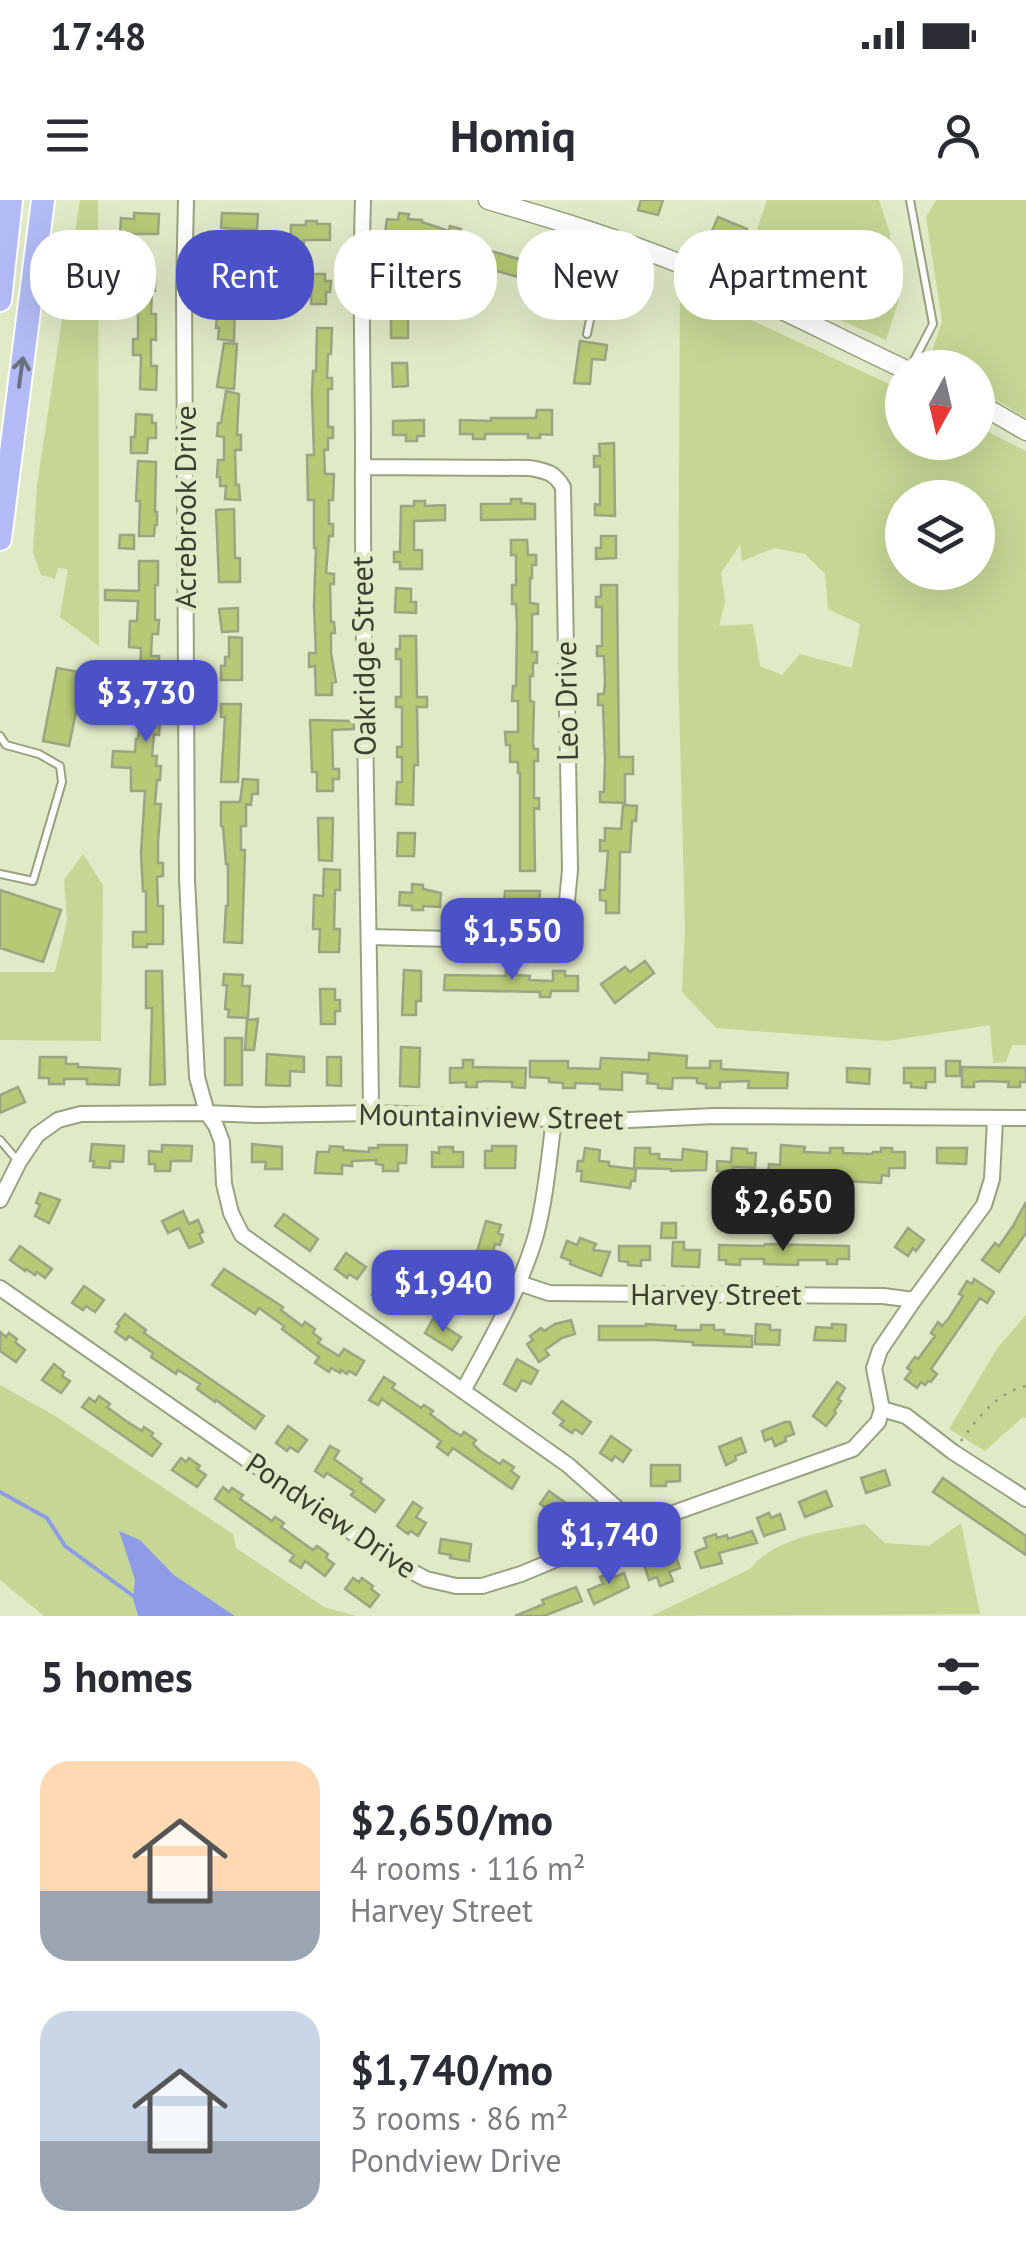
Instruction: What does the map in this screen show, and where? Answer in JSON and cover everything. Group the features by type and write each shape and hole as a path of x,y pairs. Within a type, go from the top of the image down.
{"main road":[{"path":"0,538 43,200"},
{"path":"0,300 6,212"}],"street":[{"name":"Acrebrook Drive","path":"186,200 187,880 196,1077 222,1142 224,1184 231,1214 242,1236 568,1465 636,1526"},
{"name":"Oakridge Street","path":"364,200 360,269 362,612 372,1113"},
{"path":"488,200 583,230"},
{"path":"654,255 754,296 885,360"},
{"path":"995,413 1026,431"},
{"name":"Leo Drive","path":"363,467 530,468 556,476 563,487 570,870 560,929 547,936 493,940 369,937"},
{"name":"Mountainview Street","path":"0,1200 38,1135 58,1120 81,1114 372,1113 608,1121 714,1116 1026,1118"},
{"path":"463,1391 520,1283 536,1234 554,1119"},
{"path":"995,1120 992,1179 984,1205 880,1350 874,1368 882,1409 906,1416 1026,1499"},
{"name":"Harvey Street","path":"520,1283 550,1293 883,1296 914,1300"},
{"name":"Pondview Drive","path":"0,1288 361,1538 426,1579 456,1586 482,1586 521,1574 636,1526 853,1450 878,1422 882,1409"}],"lane":[{"path":"910,200 933,324 919,350"},
{"path":"588,334 591,320"},
{"path":"0,736 6,745 39,754 60,766 62,782 33,881 0,874"},
{"path":"0,1140 19,1162"}],"path":[{"path":"953,1452 978,1418 999,1398 1026,1386"}],"green space":[{"path":"80,200 98,200 98,230 75,230"},
{"path":"767,200 879,200 889,230 757,230"},
{"path":"936,200 1026,200 1026,418 995,399 995,350 933,350 942,321 926,217"},
{"path":"62,320 98,320 99,646 60,617 68,569 58,568 55,579 41,575 33,552 37,485"},
{"path":"680,320 751,320 885,382 885,460 995,460 995,436 1026,451 1026,1045 1012,1045 1006,1062 993,1063 990,1025 887,1041 716,1028 682,992 685,930 678,663","holes":["740,545 742,561 774,548 805,554 825,574 828,609 860,624 852,668 800,654 782,675 760,666 753,624 719,626 725,602 721,573"]},
{"path":"840,320 892,320 886,340"},
{"path":"83,854 103,885 101,1041 0,1040 0,972 55,972 67,920 64,880"},
{"path":"1026,1315 1026,1418 985,1451 949,1429 998,1347"},
{"path":"0,1385 57,1417 233,1534 236,1548 324,1607 356,1616 235,1616 174,1575 140,1540 120,1533 135,1580 133,1599 138,1616 44,1616 0,1580"},
{"path":"961,1523 980,1614 651,1616 750,1569 773,1549 803,1537 865,1524 885,1543 929,1546"}],"water":[{"path":"119,1531 140,1540 174,1575 235,1616 138,1616 133,1599 135,1580"}],"building":[{"path":"641,200 663,200 658,215 638,210"},
{"path":"134,213 159,214 158,234 156,230 120,230 121,218 134,219"},
{"path":"222,213 258,214 257,230 221,228"},
{"path":"399,213 409,214 408,219 446,230 385,230 387,219 398,220"},
{"path":"718,217 747,229 747,230 712,230"},
{"path":"306,221 330,224 330,240 314,240 314,230 291,230 291,225 306,225"},
{"path":"497,253 517,258 517,277 497,271"},
{"path":"314,274 325,274 325,281 331,281 326,304 314,304"},
{"path":"138,320 156,320 151,366 157,366 156,390 140,389 141,355 133,355 133,339 138,339"},
{"path":"217,320 235,320 234,341 218,339"},
{"path":"391,320 408,320 408,338 391,338"},
{"path":"317,328 332,328 327,378 332,378 332,389 328,389 328,427 333,427 333,438 328,438 328,450 324,450 325,474 334,474 333,500 329,500 333,536 329,536 326,573 334,574 334,584 330,584 335,633 331,633 331,653 336,682 332,683 332,695 316,695 315,666 309,667 309,653 316,653 316,548 314,500 308,500 307,455 314,455 312,394"},
{"path":"580,341 607,345 605,360 592,359 590,384 574,383"},
{"path":"224,343 237,344 234,389 217,387"},
{"path":"392,363 407,363 408,386 393,387"},
{"path":"226,391 239,394 237,435 241,435 241,450 235,450 240,500 225,499 226,486 220,486 217,477 218,460 224,460 224,437 217,436"},
{"path":"537,410 552,410 552,435 528,438 528,434 485,434 485,439 473,439 473,434 460,434 460,420 536,418"},
{"path":"136,414 152,415 152,423 156,423 156,438 148,438 147,453 131,453"},
{"path":"424,420 424,436 417,436 417,441 406,441 406,435 393,435 393,421"},
{"path":"614,443 615,516 595,515 595,504 600,505 600,466 594,467 594,456 600,456 599,444"},
{"path":"138,461 156,462 154,536 139,536"},
{"path":"511,499 535,504 535,519 481,520 481,504 511,504"},
{"path":"414,501 425,501 425,506 445,505 445,520 414,521 414,550 422,550 422,569 400,569 400,562 394,562 394,552 400,552 401,506 414,506"},
{"path":"234,509 235,558 240,558 240,582 219,582 216,510"},
{"path":"120,535 134,535 134,549 119,548"},
{"path":"601,536 616,536 616,558 596,559"},
{"path":"511,540 527,540 528,555 536,555 530,578 530,603 538,604 538,614 532,614 532,652 537,652 537,663 533,663 530,676 533,743 534,749 538,749 538,761 534,761 534,798 539,798 539,809 534,808 535,871 520,871 520,773 518,762 510,762 505,732 518,732 518,701 512,701 517,626 516,604 512,604 516,555 511,555"},
{"path":"139,561 158,561 158,634 152,634 151,656 159,656 160,684 154,721 160,722 159,735 154,734 152,756 157,756 156,766 161,766 155,804 161,804 158,863 163,863 163,876 157,877 158,906 163,906 163,944 147,947 133,947 133,932 146,932 141,853 145,791 131,791 131,768 112,767 113,751 135,752 138,739 142,695 134,695 134,678 140,678 141,648 129,647 130,621 137,621 138,601 105,600 105,590 139,591"},
{"path":"601,585 617,585 619,757 633,757 633,774 625,774 625,803 600,802 605,761 603,705 598,705 598,694 604,694 605,682 604,656 597,656 597,646 602,646 602,607 596,607 596,597 601,597"},
{"path":"396,588 411,589 416,613 395,612"},
{"path":"238,608 238,631 222,632 219,609"},
{"path":"400,636 416,636 417,697 427,697 427,707 417,707 418,765 414,765 413,805 396,804 397,782 402,782 402,757 397,757 397,747 402,747 402,707 396,707 396,697 401,697 401,659 396,659"},
{"path":"229,637 242,638 242,680 221,680 221,666 229,657"},
{"path":"57,668 84,673 69,746 43,741"},
{"path":"221,704 241,704 238,782 221,782 225,717 221,717"},
{"path":"310,720 354,721 354,729 332,730 333,769 339,769 339,779 333,779 333,791 317,791 317,772 312,772"},
{"path":"243,779 258,780 258,794 252,794 251,805 246,804 246,826 241,826 241,850 245,850 242,943 224,942 228,864 221,802 240,802"},
{"path":"623,805 637,806 636,821 632,821 630,852 620,852 619,913 606,913 606,901 600,900 600,890 605,890 608,851 600,851 600,840 605,841 605,828 621,829"},
{"path":"318,818 333,818 332,861 319,860"},
{"path":"398,833 415,833 414,856 397,856"},
{"path":"324,869 340,870 334,929 340,929 339,952 319,952 320,929 313,929 314,895 323,896"},
{"path":"412,884 441,893 440,907 412,910 412,906 399,905 400,892 412,893"},
{"path":"0,890 61,910 43,962 0,948"},
{"path":"505,891 540,891 539,906 516,911 516,906 504,906"},
{"path":"645,961 654,973 615,1003 601,984 625,967 630,972"},
{"path":"404,970 421,971 421,1001 416,1001 416,1015 402,1015"},
{"path":"506,970 530,976 529,980 553,981 553,971 565,971 565,976 578,976 578,991 551,991 550,997 540,997 540,992 444,990 445,975 506,976"},
{"path":"146,971 162,971 165,1084 150,1085 152,1008 146,1008"},
{"path":"224,974 243,975 242,986 250,986 248,1018 228,1017"},
{"path":"320,989 335,989 335,1000 340,1000 335,1024 321,1024"},
{"path":"258,1019 254,1050 245,1050 247,1020"},
{"path":"225,1038 242,1038 242,1085 225,1085"},
{"path":"401,1047 420,1048 419,1087 400,1086"},
{"path":"649,1053 687,1056 686,1068 710,1068 710,1061 721,1061 721,1069 788,1073 787,1088 748,1088 749,1081 720,1082 720,1088 706,1088 706,1084 697,1083 697,1078 673,1078 672,1089 658,1088 658,1084 647,1083 648,1074 622,1072 622,1090 575,1083 575,1088 563,1088 563,1083 549,1082 549,1078 530,1077 530,1061 568,1061 568,1068 600,1069 601,1058 649,1060"},
{"path":"267,1054 304,1057 304,1072 290,1071 290,1086 266,1085"},
{"path":"40,1057 66,1057 66,1064 78,1067 120,1069 119,1085 87,1084 87,1079 64,1079 64,1084 49,1084 49,1078 39,1078"},
{"path":"327,1057 341,1057 341,1086 327,1085"},
{"path":"463,1060 473,1060 473,1067 526,1068 525,1088 512,1087 512,1082 477,1082 477,1087 466,1087 466,1082 450,1083 450,1068 463,1068"},
{"path":"946,1061 960,1061 960,1076 946,1076"},
{"path":"962,1067 1026,1068 1026,1082 1020,1082 1020,1087 1008,1087 1009,1082 983,1081 974,1082 974,1087 962,1087"},
{"path":"847,1068 870,1069 869,1084 847,1082"},
{"path":"904,1068 935,1068 935,1082 926,1082 926,1088 911,1087 911,1083 904,1083"},
{"path":"18,1087 25,1102 0,1113 0,1095"},
{"path":"92,1144 124,1146 123,1162 110,1161 110,1168 93,1167"},
{"path":"252,1144 282,1147 282,1169 265,1169 266,1162 252,1162"},
{"path":"162,1145 192,1146 191,1161 171,1161 170,1171 155,1171 155,1164 149,1164 149,1151 162,1152"},
{"path":"407,1145 406,1163 398,1163 398,1171 383,1171 383,1165 376,1164 376,1160 352,1161 352,1166 342,1165 342,1174 315,1173 317,1152 329,1152 330,1146 369,1152 369,1148"},
{"path":"781,1145 805,1147 804,1152 830,1153 830,1148 843,1148 843,1153 872,1154 881,1152 881,1148 892,1148 892,1152 905,1152 905,1168 889,1168 889,1176 882,1175 881,1183 811,1175 811,1190 799,1189 799,1180 768,1177 769,1164 780,1165"},
{"path":"492,1146 516,1146 515,1168 485,1168 485,1151 492,1151"},
{"path":"439,1147 463,1152 463,1167 432,1167 432,1152 439,1153"},
{"path":"585,1148 600,1150 599,1161 609,1162 609,1166 636,1169 630,1188 581,1181 578,1161 583,1161"},
{"path":"635,1148 650,1148 650,1154 659,1154 659,1159 682,1160 683,1149 707,1152 706,1170 634,1168"},
{"path":"732,1148 756,1153 755,1168 717,1171 717,1161 731,1162"},
{"path":"937,1148 967,1148 966,1164 937,1163"},
{"path":"40,1193 60,1200 49,1223 35,1216"},
{"path":"1026,1202 1026,1233 999,1272 982,1260 995,1243 999,1246"},
{"path":"183,1211 189,1224 198,1220 203,1232 199,1234 203,1242 189,1248 179,1228 168,1233 162,1221"},
{"path":"284,1214 318,1239 310,1251 275,1226"},
{"path":"486,1221 501,1225 498,1233 503,1235 492,1256 477,1252"},
{"path":"662,1223 676,1223 676,1238 661,1238"},
{"path":"908,1228 924,1240 908,1256 895,1247"},
{"path":"580,1238 596,1244 593,1250 610,1252 601,1276 561,1257 567,1241 577,1245"},
{"path":"673,1242 684,1242 684,1250 700,1250 699,1267 672,1266"},
{"path":"719,1245 849,1246 849,1259 837,1259 837,1264 798,1260 798,1265 764,1264 764,1259 740,1259 740,1265 719,1260"},
{"path":"20,1246 52,1269 45,1278 10,1260"},
{"path":"619,1246 650,1246 650,1260 641,1260 641,1266 619,1261"},
{"path":"346,1253 366,1267 357,1279 349,1274 347,1278 335,1269"},
{"path":"468,1263 479,1268 476,1275 484,1284 475,1310 460,1304 466,1288 459,1285"},
{"path":"224,1269 283,1307 281,1310 302,1326 305,1322 315,1329 313,1333 321,1339 318,1343 339,1356 344,1349 364,1361 356,1375 331,1368 329,1372 315,1363 319,1357 282,1329 284,1326 259,1308 255,1314 212,1285"},
{"path":"974,1279 994,1292 987,1303 980,1298 931,1369 937,1374 931,1382 921,1382 917,1388 905,1379 911,1371 907,1368 935,1336 931,1333 938,1322 942,1326 949,1318 967,1281 972,1284"},
{"path":"381,1282 404,1298 395,1310 372,1295"},
{"path":"84,1286 104,1300 95,1312 72,1303"},
{"path":"125,1314 146,1330 144,1333 264,1416 255,1429 197,1389 200,1384 178,1370 176,1374 129,1336 126,1340 115,1332"},
{"path":"433,1319 461,1337 452,1350 425,1333"},
{"path":"571,1320 575,1334 545,1350 549,1355 539,1362 527,1344 533,1340 530,1336 541,1328 544,1331"},
{"path":"756,1324 780,1330 779,1345 755,1344"},
{"path":"832,1324 846,1325 845,1341 814,1340 816,1327 832,1328"},
{"path":"701,1325 714,1325 714,1330 724,1330 724,1334 752,1336 752,1347 599,1340 599,1326 676,1326 675,1330 701,1330"},
{"path":"0,1332 6,1337 9,1333 25,1350 16,1362 0,1351"},
{"path":"517,1359 538,1371 531,1384 522,1380 516,1391 504,1384"},
{"path":"54,1364 70,1381 61,1393 42,1380"},
{"path":"384,1377 395,1384 392,1388 421,1408 424,1405 433,1411 430,1414 450,1429 476,1440 473,1444 480,1451 500,1464 503,1460 514,1467 511,1471 519,1477 512,1489 453,1448 448,1455 437,1447 441,1441 382,1399 378,1405 369,1400"},
{"path":"837,1382 845,1388 836,1413 826,1426 813,1416"},
{"path":"99,1396 126,1421 153,1433 151,1436 161,1444 152,1456 82,1407 89,1398 95,1402"},
{"path":"562,1401 591,1422 582,1434 560,1425 564,1421 553,1413"},
{"path":"790,1422 794,1434 775,1446 772,1438 765,1441 762,1431"},
{"path":"288,1426 307,1440 298,1452 290,1447 287,1451 276,1443"},
{"path":"611,1436 631,1450 623,1462 615,1456 612,1461 600,1453"},
{"path":"741,1438 746,1452 726,1465 719,1447"},
{"path":"330,1446 339,1451 334,1459 384,1500 375,1512 351,1495 354,1491 327,1473 324,1477 315,1471"},
{"path":"181,1458 186,1462 189,1458 206,1475 197,1487 172,1470"},
{"path":"651,1465 680,1465 680,1481 651,1486"},
{"path":"885,1470 890,1485 866,1493 861,1478"},
{"path":"943,1478 1026,1536 1026,1555 933,1492"},
{"path":"223,1487 243,1495 240,1499 272,1521 275,1517 284,1523 281,1527 313,1550 317,1546 328,1554 326,1558 334,1564 325,1576 305,1561 301,1568 290,1561 294,1555 215,1499"},
{"path":"549,1491 573,1508 564,1521 540,1504"},
{"path":"826,1491 832,1506 805,1517 799,1502"},
{"path":"413,1502 422,1508 416,1517 426,1523 418,1536 397,1526"},
{"path":"769,1513 771,1518 780,1514 785,1529 764,1536 757,1518"},
{"path":"752,1531 757,1543 719,1553 722,1563 701,1568 695,1552 707,1547 704,1538 716,1534 717,1538 727,1535 728,1539"},
{"path":"441,1539 471,1544 469,1561 439,1553"},
{"path":"661,1554 663,1559 675,1554 680,1568 669,1572 673,1581 660,1586 657,1577 649,1580 644,1565"},
{"path":"613,1572 615,1577 624,1573 629,1587 594,1604 588,1590 603,1584 600,1577"},
{"path":"353,1578 359,1582 362,1578 379,1595 370,1607 345,1589"},
{"path":"576,1587 582,1601 544,1616 515,1616 544,1604 542,1600"}],"waterway":[{"path":"0,1492 47,1518 65,1546 136,1598"}]}
